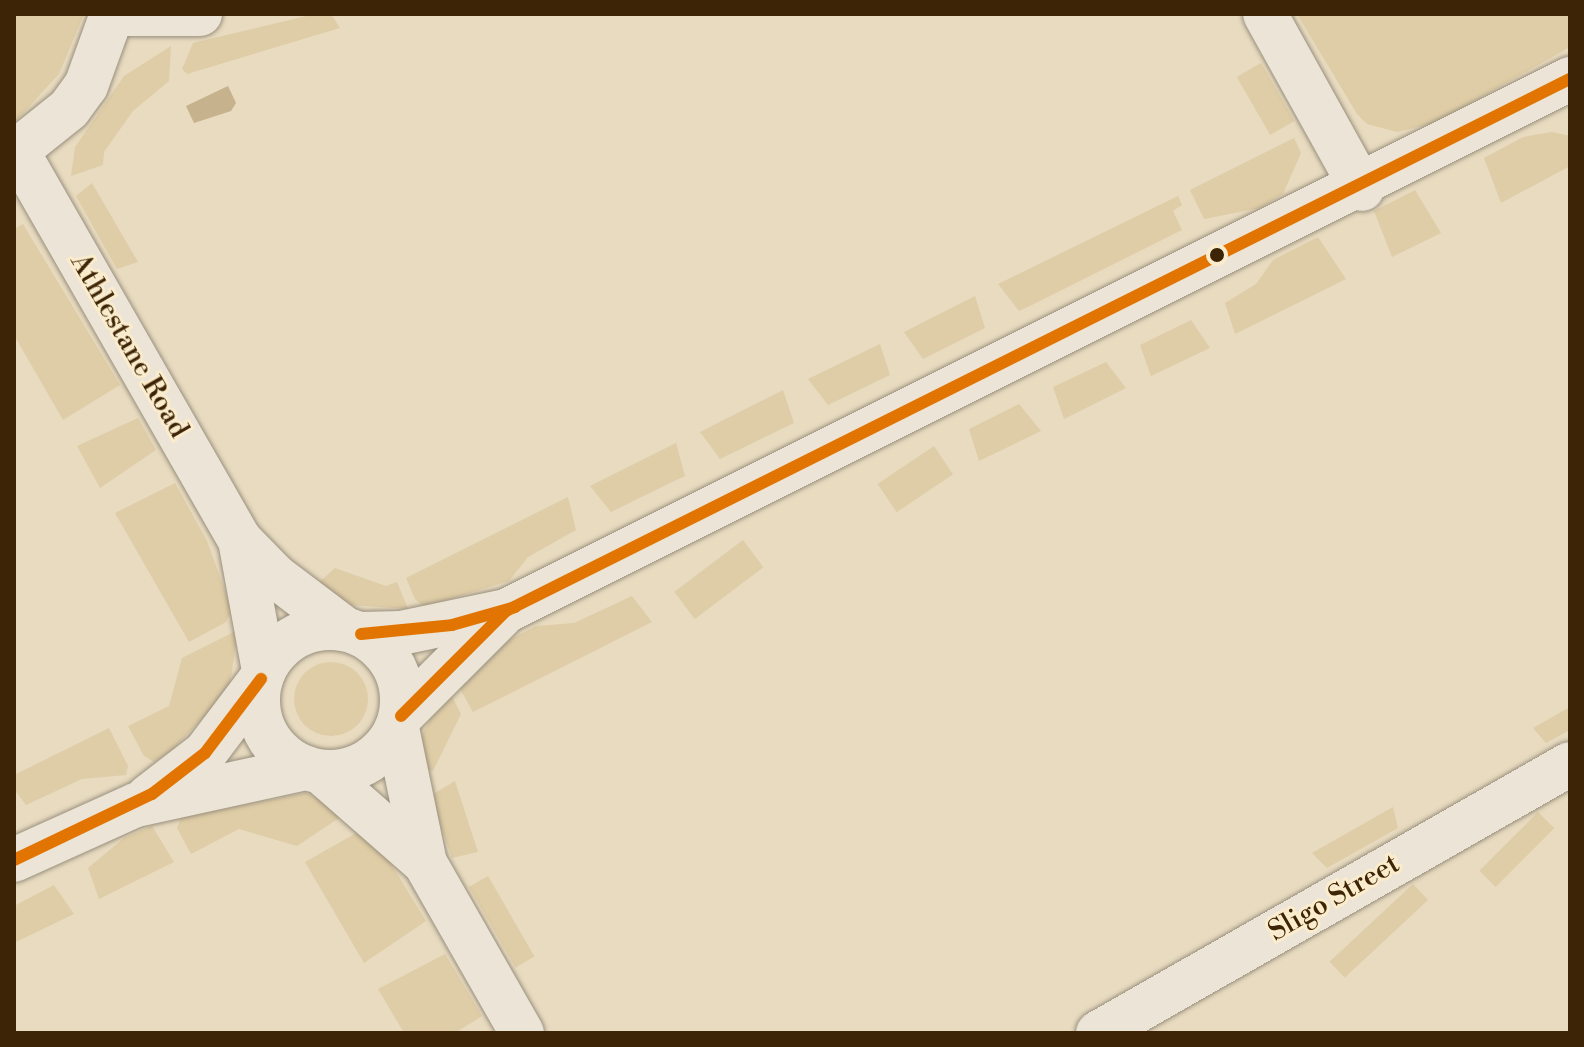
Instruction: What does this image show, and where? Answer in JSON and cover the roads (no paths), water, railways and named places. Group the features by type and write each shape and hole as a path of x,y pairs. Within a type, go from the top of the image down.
{"street":[{"path":"16,152 86,86 112,14"},
{"path":"124,14 200,14"},
{"path":"1265,14 1362,189"},
{"path":"14,860 136,805 205,753 262,675 297,636 353,631 401,633 506,611 1362,189 1570,79"},
{"name":"Athlestane Road","path":"16,152 240,540 262,675"},
{"name":"Athlestane Road","path":"240,540 353,631"},
{"path":"136,805 314,770 367,763 399,722 506,611"},
{"path":"353,631 395,668 399,722 425,863 522,1033"},
{"path":"262,675 258,701 266,733 287,758 314,770 425,863"},
{"name":"Sligo Street","path":"1098,1033 1570,764"}]}
